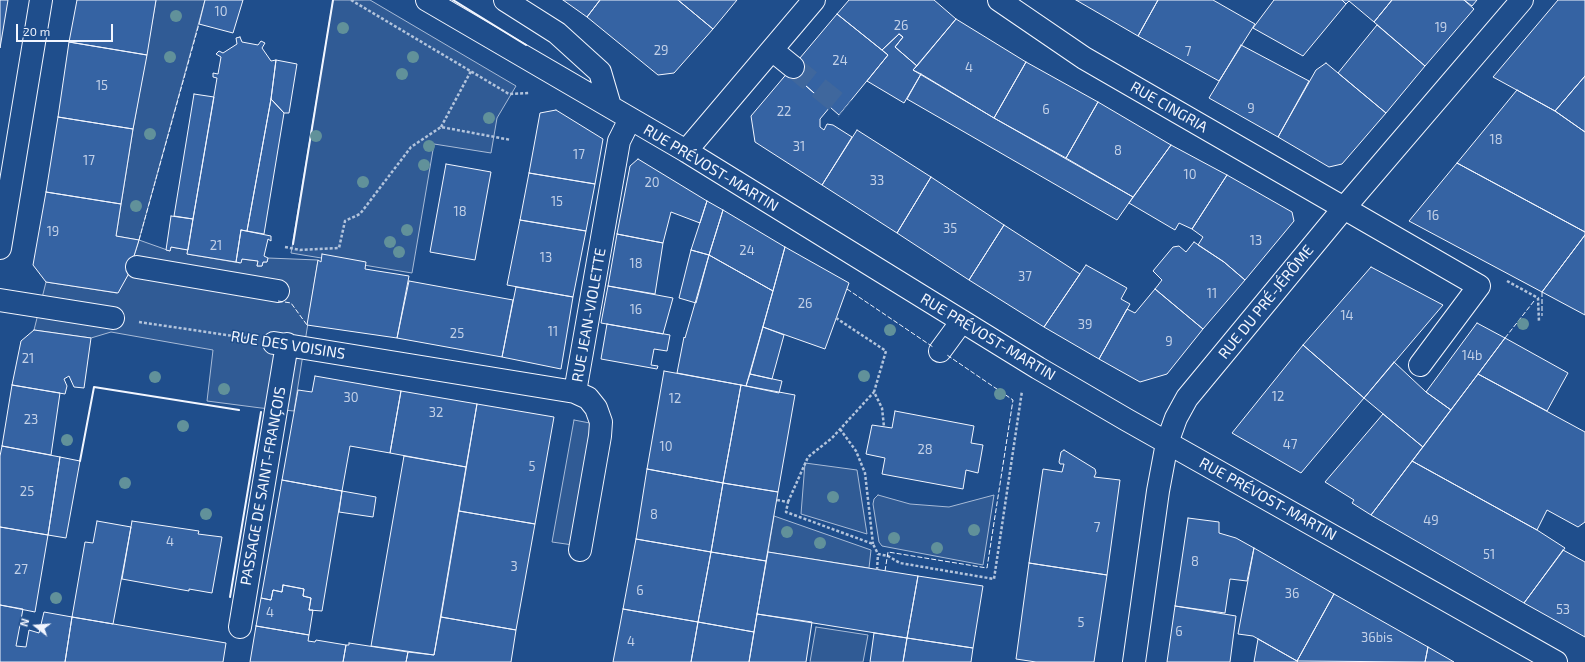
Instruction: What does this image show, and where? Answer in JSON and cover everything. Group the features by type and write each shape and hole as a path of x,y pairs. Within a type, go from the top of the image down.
{"street":[{"path":"0,248 41,0"},
{"name":"RUE PRÉVOST-MARTIN","path":"426,0 686,151 1038,368 1167,443 1556,662"},
{"path":"505,0 557,33 600,72 610,106"},
{"path":"686,151 814,0"},
{"name":"RUE CINGRIA","path":"999,0 1084,58 1479,286 1420,365"},
{"name":"RUE DU PRÉ-JÉRÔME","path":"1134,662 1158,491 1167,443 1176,418 1187,398 1344,208 1522,0"},
{"path":"772,50 793,67"},
{"name":"RUE JEAN-VIOLETTE","path":"580,550 600,436 601,422 596,408 588,398 575,392 619,141 630,119"},
{"path":"137,268 208,284 278,291"},
{"path":"0,300 113,318"},
{"path":"940,351 962,321"},
{"name":"RUE DES VOISINS","path":"281,343 575,392"},
{"name":"PASSAGE DE SAINT-FRANÇOIS","path":"240,627 281,343"}],"path":[{"path":"351,0 509,94 533,92"},
{"path":"285,247 300,250 339,248 345,221 360,214 411,147 441,127 471,71"},
{"path":"441,127 511,140"},
{"name":"RUE DES VOISINS","path":"113,318 281,343"},
{"path":"836,318 886,351 874,392 832,438 808,457 788,502 786,512 873,544"},
{"path":"878,554 888,556 900,563 994,579 1022,389"},
{"path":"874,392 882,408 884,427"},
{"path":"840,429 856,451 865,473 873,544 878,554 877,570"},
{"path":"777,500 788,502"}],"shaded area":[{"path":"156,0 205,0 139,240 116,236"},
{"path":"333,0 370,0 516,86 497,118 491,153 434,144 412,273 291,253"},
{"path":"139,240 170,251 171,247 188,250 187,254 240,263 242,259 258,261 257,266 262,266 263,262 267,262 268,258 318,260 294,411 207,401 213,350 111,332 91,338 34,330 46,282 117,293 128,275"},
{"path":"574,420 595,424 573,545 552,542"},
{"path":"805,463 857,470 867,534 801,514"},
{"path":"878,495 910,504 949,507 994,495 983,565 882,546 879,542 873,504 874,499"},
{"path":"774,516 871,550 869,568 768,552"},
{"path":"816,627 868,635 863,662 810,662"}],"building":[{"path":"0,0 8,0 0,48"},
{"path":"77,0 156,0 147,55 69,42"},
{"path":"205,0 243,0 233,33 199,24"},
{"path":"563,0 600,0 587,17"},
{"path":"600,0 678,0 713,29 674,73 658,75 587,17"},
{"path":"678,0 737,0 713,29"},
{"path":"849,0 934,0 956,19 917,66 895,47 903,37 899,34 882,50 837,14"},
{"path":"1076,0 1158,0 1138,36"},
{"path":"1158,0 1213,0 1255,24 1219,81 1138,36"},
{"path":"1274,0 1342,0 1346,4 1303,56 1253,28"},
{"path":"1342,0 1392,0 1374,22 1349,1 1346,4"},
{"path":"1392,0 1464,0 1474,9 1425,66 1374,22"},
{"path":"1464,0 1477,0 1472,6"},
{"path":"1558,0 1585,0 1585,76 1555,111 1493,77"},
{"path":"837,14 888,55 839,115 789,71"},
{"path":"956,19 1026,62 994,118 913,70"},
{"path":"1377,25 1425,66 1386,113 1338,73"},
{"path":"899,34 903,37 895,47 917,66 913,70 921,74 904,103 867,81 888,55 882,50"},
{"path":"240,37 242,42 258,45 261,41 265,43 262,48 271,61 276,60 271,99 247,231 241,230 236,262 187,254 217,78 213,77 213,73 218,74 221,57 216,54 219,51 223,53 237,44 236,38"},
{"path":"69,42 147,55 133,129 58,117"},
{"path":"1241,45 1309,81 1278,137 1209,98"},
{"path":"276,60 297,64 289,113 284,113 271,99"},
{"path":"1026,62 1098,102 1066,158 994,118"},
{"path":"1326,63 1386,113 1342,164 1329,167 1278,137 1316,70"},
{"path":"789,71 830,107 820,119 820,127 824,130 827,124 833,125 852,137 822,185 755,142 751,116"},
{"path":"921,74 994,118 1133,197 1117,220 907,99"},
{"path":"1585,76 1585,132 1555,111"},
{"path":"1517,90 1555,111 1585,132 1585,232 1457,163"},
{"path":"194,94 214,97 193,219 174,216"},
{"path":"271,99 284,113 264,234 247,231"},
{"path":"1098,102 1171,145 1133,197 1066,158"},
{"path":"556,110 603,139 595,184 529,173 540,113"},
{"path":"58,117 133,129 121,204 46,192"},
{"path":"857,130 931,177 897,233 822,185"},
{"path":"1171,145 1227,175 1192,229 1179,223 1175,230 1129,203"},
{"path":"638,159 707,201 700,223 671,212 663,243 617,234 630,166"},
{"path":"1457,163 1585,232 1585,235 1542,292 1409,221"},
{"path":"446,164 491,172 475,260 430,252"},
{"path":"529,173 595,184 586,231 520,220"},
{"path":"1227,175 1292,212 1294,221 1245,280 1224,262 1198,245 1203,237 1192,229"},
{"path":"931,177 1004,225 969,280 897,233"},
{"path":"46,192 121,204 116,236 139,240 128,275 118,293 46,282 33,265"},
{"path":"707,201 723,210 709,255 691,250"},
{"path":"723,210 785,247 773,291 709,255"},
{"path":"171,216 193,219 188,250 171,247 170,251 166,250"},
{"path":"520,220 586,231 573,297 507,285"},
{"path":"1004,225 1080,274 1044,327 969,280"},
{"path":"241,230 271,236 271,241 268,239 264,256 268,258 267,262 263,262 262,266 257,266 258,261 242,259 241,263 236,262"},
{"path":"617,234 663,243 655,294 608,286"},
{"path":"1585,235 1585,315 1542,292"},
{"path":"1194,242 1224,262 1245,280 1203,329 1155,289 1162,280 1153,271 1173,247 1179,246 1186,252"},
{"path":"785,247 849,283 825,349 763,327"},
{"path":"691,250 709,255 696,303 679,298"},
{"path":"322,254 366,262 365,269 409,276 397,338 307,325 318,260 321,262"},
{"path":"709,255 773,291 746,386 677,373 684,337 685,338"},
{"path":"1086,265 1127,288 1121,299 1130,304 1099,359 1044,327"},
{"path":"1371,267 1443,305 1364,398 1303,345"},
{"path":"409,281 513,300 502,357 397,338"},
{"path":"608,286 673,298 663,334 601,323"},
{"path":"516,287 573,297 561,369 502,357"},
{"path":"1155,289 1203,329 1167,374 1140,382 1099,359 1127,309 1135,313"},
{"path":"1477,323 1505,338 1451,410 1426,392"},
{"path":"607,324 670,335 667,351 654,349 651,365 658,366 657,369 601,359"},
{"path":"763,327 784,335 772,379 750,374"},
{"path":"34,330 91,338 84,388 74,387 69,376 64,379 67,386 65,394 12,385 21,341"},
{"path":"1505,338 1568,373 1547,411 1478,374"},
{"path":"1303,345 1364,398 1301,473 1232,433"},
{"path":"1394,362 1426,392 1451,410 1423,447 1364,398"},
{"path":"664,371 741,385 723,483 647,469"},
{"path":"750,374 782,381 779,393 746,386"},
{"path":"1478,374 1585,432 1585,522 1578,527 1547,510 1537,530 1412,461"},
{"path":"315,376 401,391 390,453 350,446 342,491 282,480 298,390 312,392"},
{"path":"12,385 60,393 51,455 2,446"},
{"path":"741,385 795,395 778,492 723,483"},
{"path":"401,391 477,404 466,467 390,453"},
{"path":"477,404 554,417 535,524 459,511"},
{"path":"895,411 974,426 971,443 983,445 978,473 966,470 963,489 882,474 885,458 866,454 872,425 892,428"},
{"path":"1383,414 1423,447 1371,515 1352,503 1354,500 1325,482"},
{"path":"2,446 60,457 48,535 0,527 0,456"},
{"path":"1064,450 1095,469 1096,473 1094,477 1120,480 1107,575 1029,563 1043,469 1062,472 1064,464 1060,464 1059,462 1061,452"},
{"path":"404,456 466,467 434,655 371,646"},
{"path":"60,457 80,461 66,538 48,535"},
{"path":"1412,461 1537,530 1565,548 1524,603 1371,515"},
{"path":"647,469 723,483 711,552 636,539"},
{"path":"282,480 342,491 322,611 309,610 311,598 303,596 304,589 283,585 282,592 273,590 271,600 261,598"},
{"path":"723,483 778,492 766,561 711,552"},
{"path":"342,491 376,497 373,517 339,512"},
{"path":"459,511 535,524 516,630 441,617"},
{"path":"1188,518 1219,522 1219,533 1236,538 1254,548 1247,581 1230,579 1225,613 1175,606"},
{"path":"97,521 131,527 113,624 72,617 85,542 93,543"},
{"path":"132,521 199,531 198,534 222,537 212,593 189,589 189,591 122,579"},
{"path":"0,527 48,535 35,612 0,605"},
{"path":"636,539 711,552 698,622 623,609"},
{"path":"1254,548 1334,594 1297,661 1253,636 1238,634"},
{"path":"1563,550 1585,562 1585,637 1524,603"},
{"path":"711,552 766,561 754,632 698,622"},
{"path":"768,552 918,576 907,638 757,614"},
{"path":"1029,563 1107,575 1094,662 1036,662 1016,659"},
{"path":"918,576 983,586 973,648 907,638"},
{"path":"283,585 304,589 303,596 311,598 309,610 313,610 309,635 256,626 261,598 271,600 273,590 282,592"},
{"path":"1334,594 1428,647 1425,662 1297,661"},
{"path":"0,605 23,609 16,646 26,647 29,630 39,633 44,612 72,617 65,662 0,662"},
{"path":"1175,606 1236,616 1230,662 1167,662"},
{"path":"623,609 698,622 691,662 613,662"},
{"path":"757,614 812,622 806,662 749,662"},
{"path":"72,617 226,643 223,662 65,662"},
{"path":"441,617 516,630 511,662 406,662 408,652 434,655"},
{"path":"698,622 754,632 749,662 691,662"},
{"path":"256,626 309,635 308,641 315,642 316,640 346,645 343,662 250,662"},
{"path":"874,633 907,638 903,662 870,662"},
{"path":"907,638 973,648 971,662 903,662"},
{"path":"1258,639 1297,661 1298,662 1254,662"},
{"path":"349,643 408,652 406,662 343,662 346,645 349,645"},
{"path":"1428,647 1454,662 1425,662"}],"tunnel":[{"path":"793,67 845,109"}],"fence":[{"path":"139,240 199,24"},
{"path":"847,289 933,347"},
{"path":"1542,292 1542,316"},
{"path":"278,301 291,303 307,325"},
{"path":"1505,338 1534,301"},
{"path":"885,571 888,552 987,568 1013,400 947,355"}],"wall":[{"path":"293,244 333,0"},
{"path":"453,0 526,45"},
{"path":"80,461 94,387 239,410"},
{"path":"230,597 261,412"}]}
